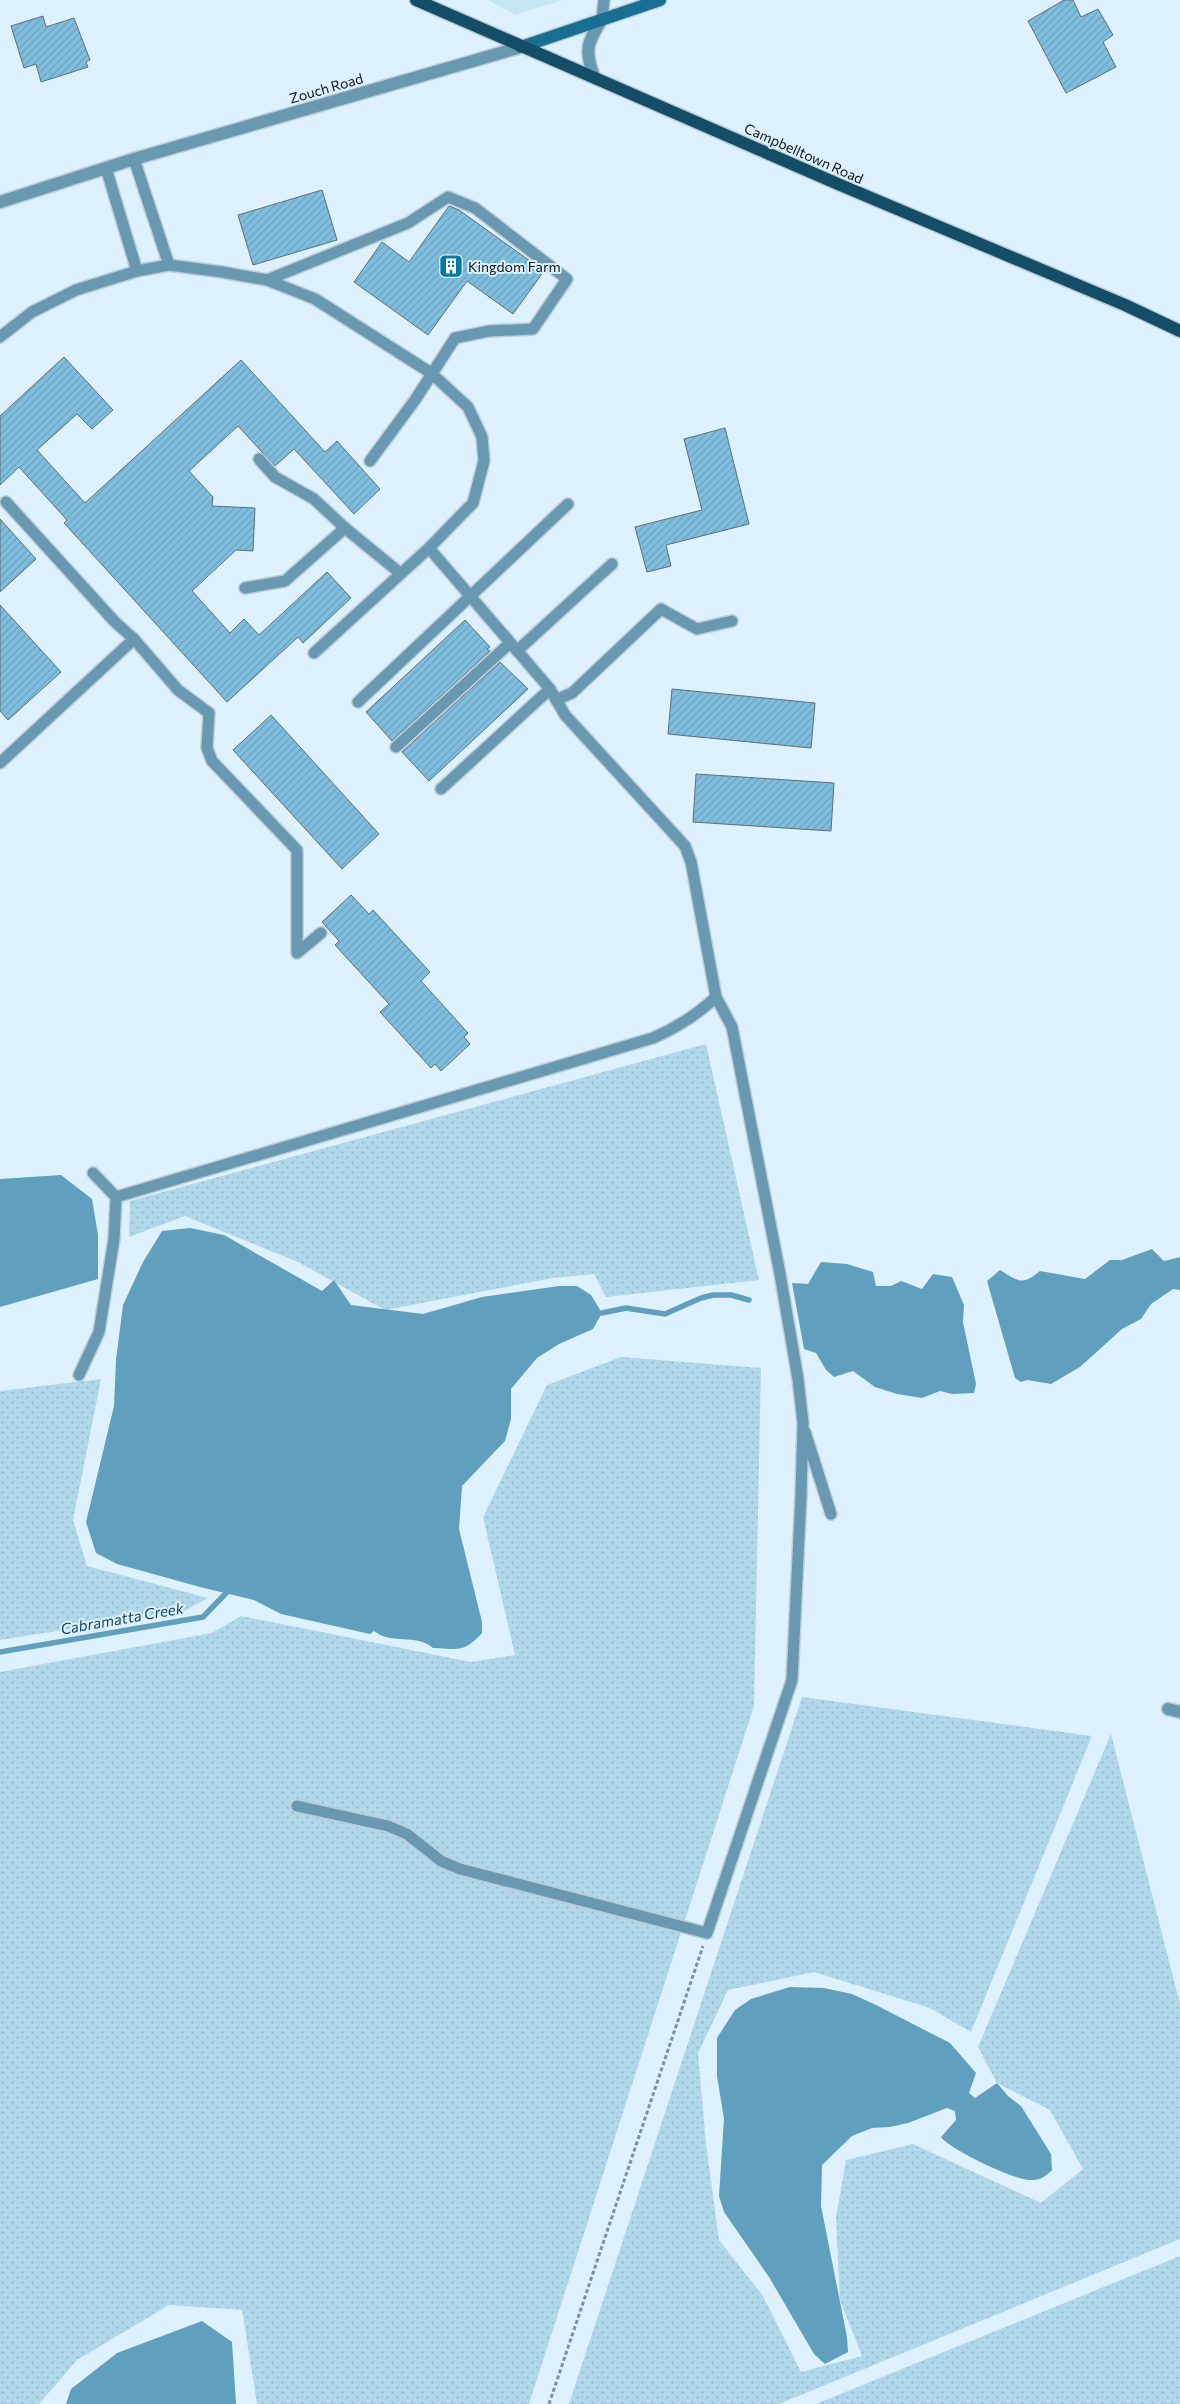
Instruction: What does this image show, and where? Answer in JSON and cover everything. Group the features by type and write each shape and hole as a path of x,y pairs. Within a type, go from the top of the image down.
{"main road":[{"name":"Campbelltown Road","path":"416,0 838,184 1125,305 1180,331"}],"street":[{"name":"Zouch Road","path":"0,202 134,159 521,47 660,0"},
{"path":"594,77 587,58 587,43 602,19"}],"lane":[{"path":"602,19 604,0"},
{"path":"134,159 169,265"},
{"path":"106,168 138,271"},
{"path":"267,280 408,223 448,197 475,208 567,279 534,330 489,331 455,338 414,400 370,461"},
{"path":"0,337 32,312 76,290 138,271 169,265 267,280 315,299 431,373 468,407 482,437 484,461 472,503 429,548 314,653"},
{"path":"259,459 275,477 314,499 345,528 400,573"},
{"path":"6,502 115,622 134,639 178,690 209,713 207,748 212,761 297,850 297,953 321,933"},
{"path":"358,702 568,504"},
{"path":"244,588 285,581 345,528"},
{"path":"297,1806 388,1826 407,1834 441,1861 460,1869 707,1933 792,1680 803,1423 798,1379 780,1274 732,1027 716,997 691,862 685,846 565,715 550,689 429,548"},
{"path":"396,747 612,564"},
{"path":"556,700 572,693 661,609 697,629 732,621"},
{"path":"0,763 134,639"},
{"path":"441,789 550,689"},
{"path":"116,1197 653,1038 674,1029 699,1013 716,997"},
{"path":"78,1375 99,1332 114,1239 116,1197 93,1173"},
{"path":"803,1423 831,1514"}],"path":[{"path":"549,2404 707,1933"}],"shaded area":[{"path":"488,0 563,0 515,15"},
{"path":"706,1044 759,1280 606,1297 594,1274 553,1278 385,1310 298,1262 185,1216 129,1237 130,1201"},
{"path":"61,1175 92,1199 98,1235 98,1279 0,1307 0,1179"},
{"path":"190,1228 224,1235 322,1291 334,1280 351,1305 423,1314 482,1297 559,1286 577,1286 591,1295 602,1313 593,1329 559,1344 537,1358 511,1389 511,1419 505,1441 462,1486 459,1529 482,1622 482,1633 470,1644 455,1649 433,1648 419,1641 396,1639 374,1631 370,1634 281,1614 254,1600 117,1564 96,1553 86,1522 114,1406 116,1360 123,1305 143,1262 162,1231"},
{"path":"1152,1249 1164,1261 1180,1257 1180,1290 1173,1289 1151,1304 1141,1319 1122,1329 1080,1367 1051,1384 1027,1380 1021,1382 1015,1378 987,1281 1000,1270 1020,1280 1029,1279 1040,1271 1085,1279 1110,1260 1122,1260"},
{"path":"821,1262 847,1264 873,1272 876,1286 891,1286 901,1281 922,1289 933,1274 952,1277 964,1305 963,1322 976,1384 974,1393 952,1394 940,1391 922,1398 897,1394 875,1387 853,1371 834,1377 826,1370 816,1353 804,1349 792,1283 808,1284"},
{"path":"621,1357 761,1368 754,1706 529,2404 257,2404 242,2310 169,2305 77,2360 39,2404 0,2404 0,1672 212,1633 241,1616 471,1662 515,1655 483,1517 547,1385"},
{"path":"101,1379 73,1520 87,1566 208,1598 184,1611 0,1640 0,1391"},
{"path":"802,1697 1092,1736 971,2032 930,2008 814,1972 728,1990 698,2053 706,2144 719,2240 763,2296 801,2372 862,2356 840,2300 836,2218 846,2160 913,2144 1041,2203 1083,2169 1050,2110 997,2083 978,2047 1111,1734 1180,2004 1180,2239 779,2404 569,2404"},
{"path":"790,1987 824,1988 852,1994 950,2043 976,2073 969,2093 975,2098 997,2083 1008,2096 1021,2106 1051,2154 1052,2170 1038,2179 1024,2179 999,2170 956,2149 941,2137 956,2120 955,2111 947,2108 908,2123 872,2128 852,2136 822,2165 821,2206 847,2337 848,2352 825,2364 814,2354 769,2277 724,2212 719,2196 724,2119 717,2076 717,2038 735,2010 751,1999"},
{"path":"1180,2256 1180,2404 816,2404"},
{"path":"202,2321 232,2342 236,2404 66,2404 71,2389 117,2353"}],"building":[{"path":"1064,0 1073,0 1081,17 1098,9 1113,35 1103,42 1116,67 1066,93 1028,21"},
{"path":"43,16 46,27 74,18 90,60 86,62 88,67 41,82 36,64 24,68 11,26"},
{"path":"322,190 337,240 253,265 238,215"},
{"name":"Kingdom Farm","path":"449,206 459,210 544,271 513,314 467,281 428,335 354,282 382,242 409,262"},
{"path":"64,357 113,410 92,429 77,414 37,450 85,503 241,360 325,452 337,441 380,489 354,514 294,449 275,466 238,426 189,471 213,497 212,506 255,508 253,551 236,550 192,591 230,633 244,619 259,635 327,572 351,598 303,643 298,637 227,702 64,523 67,520 19,467 0,485 0,416"},
{"path":"725,428 749,524 666,545 671,566 647,572 635,527 702,510 684,439"},
{"path":"0,519 36,559 0,592"},
{"path":"0,605 61,672 8,720 0,711"},
{"path":"465,620 490,647 487,649 490,651 392,741 366,712"},
{"path":"500,662 528,689 429,781 402,752"},
{"path":"672,689 815,703 811,748 668,734"},
{"path":"271,715 379,834 342,869 233,750"},
{"path":"696,774 834,783 831,831 693,822"},
{"path":"351,895 369,914 373,910 430,972 421,981 468,1033 464,1037 470,1044 441,1071 435,1064 431,1068 380,1012 389,1004 335,945 339,941 322,922"}],"waterway":[{"path":"602,1313 626,1308 665,1314 701,1298 713,1295 731,1295 749,1300"},
{"name":"Cabramatta Creek","path":"0,1652 203,1617 230,1589"}],"place":[{"name":"Kingdom Farm","path":"451,266"}]}
